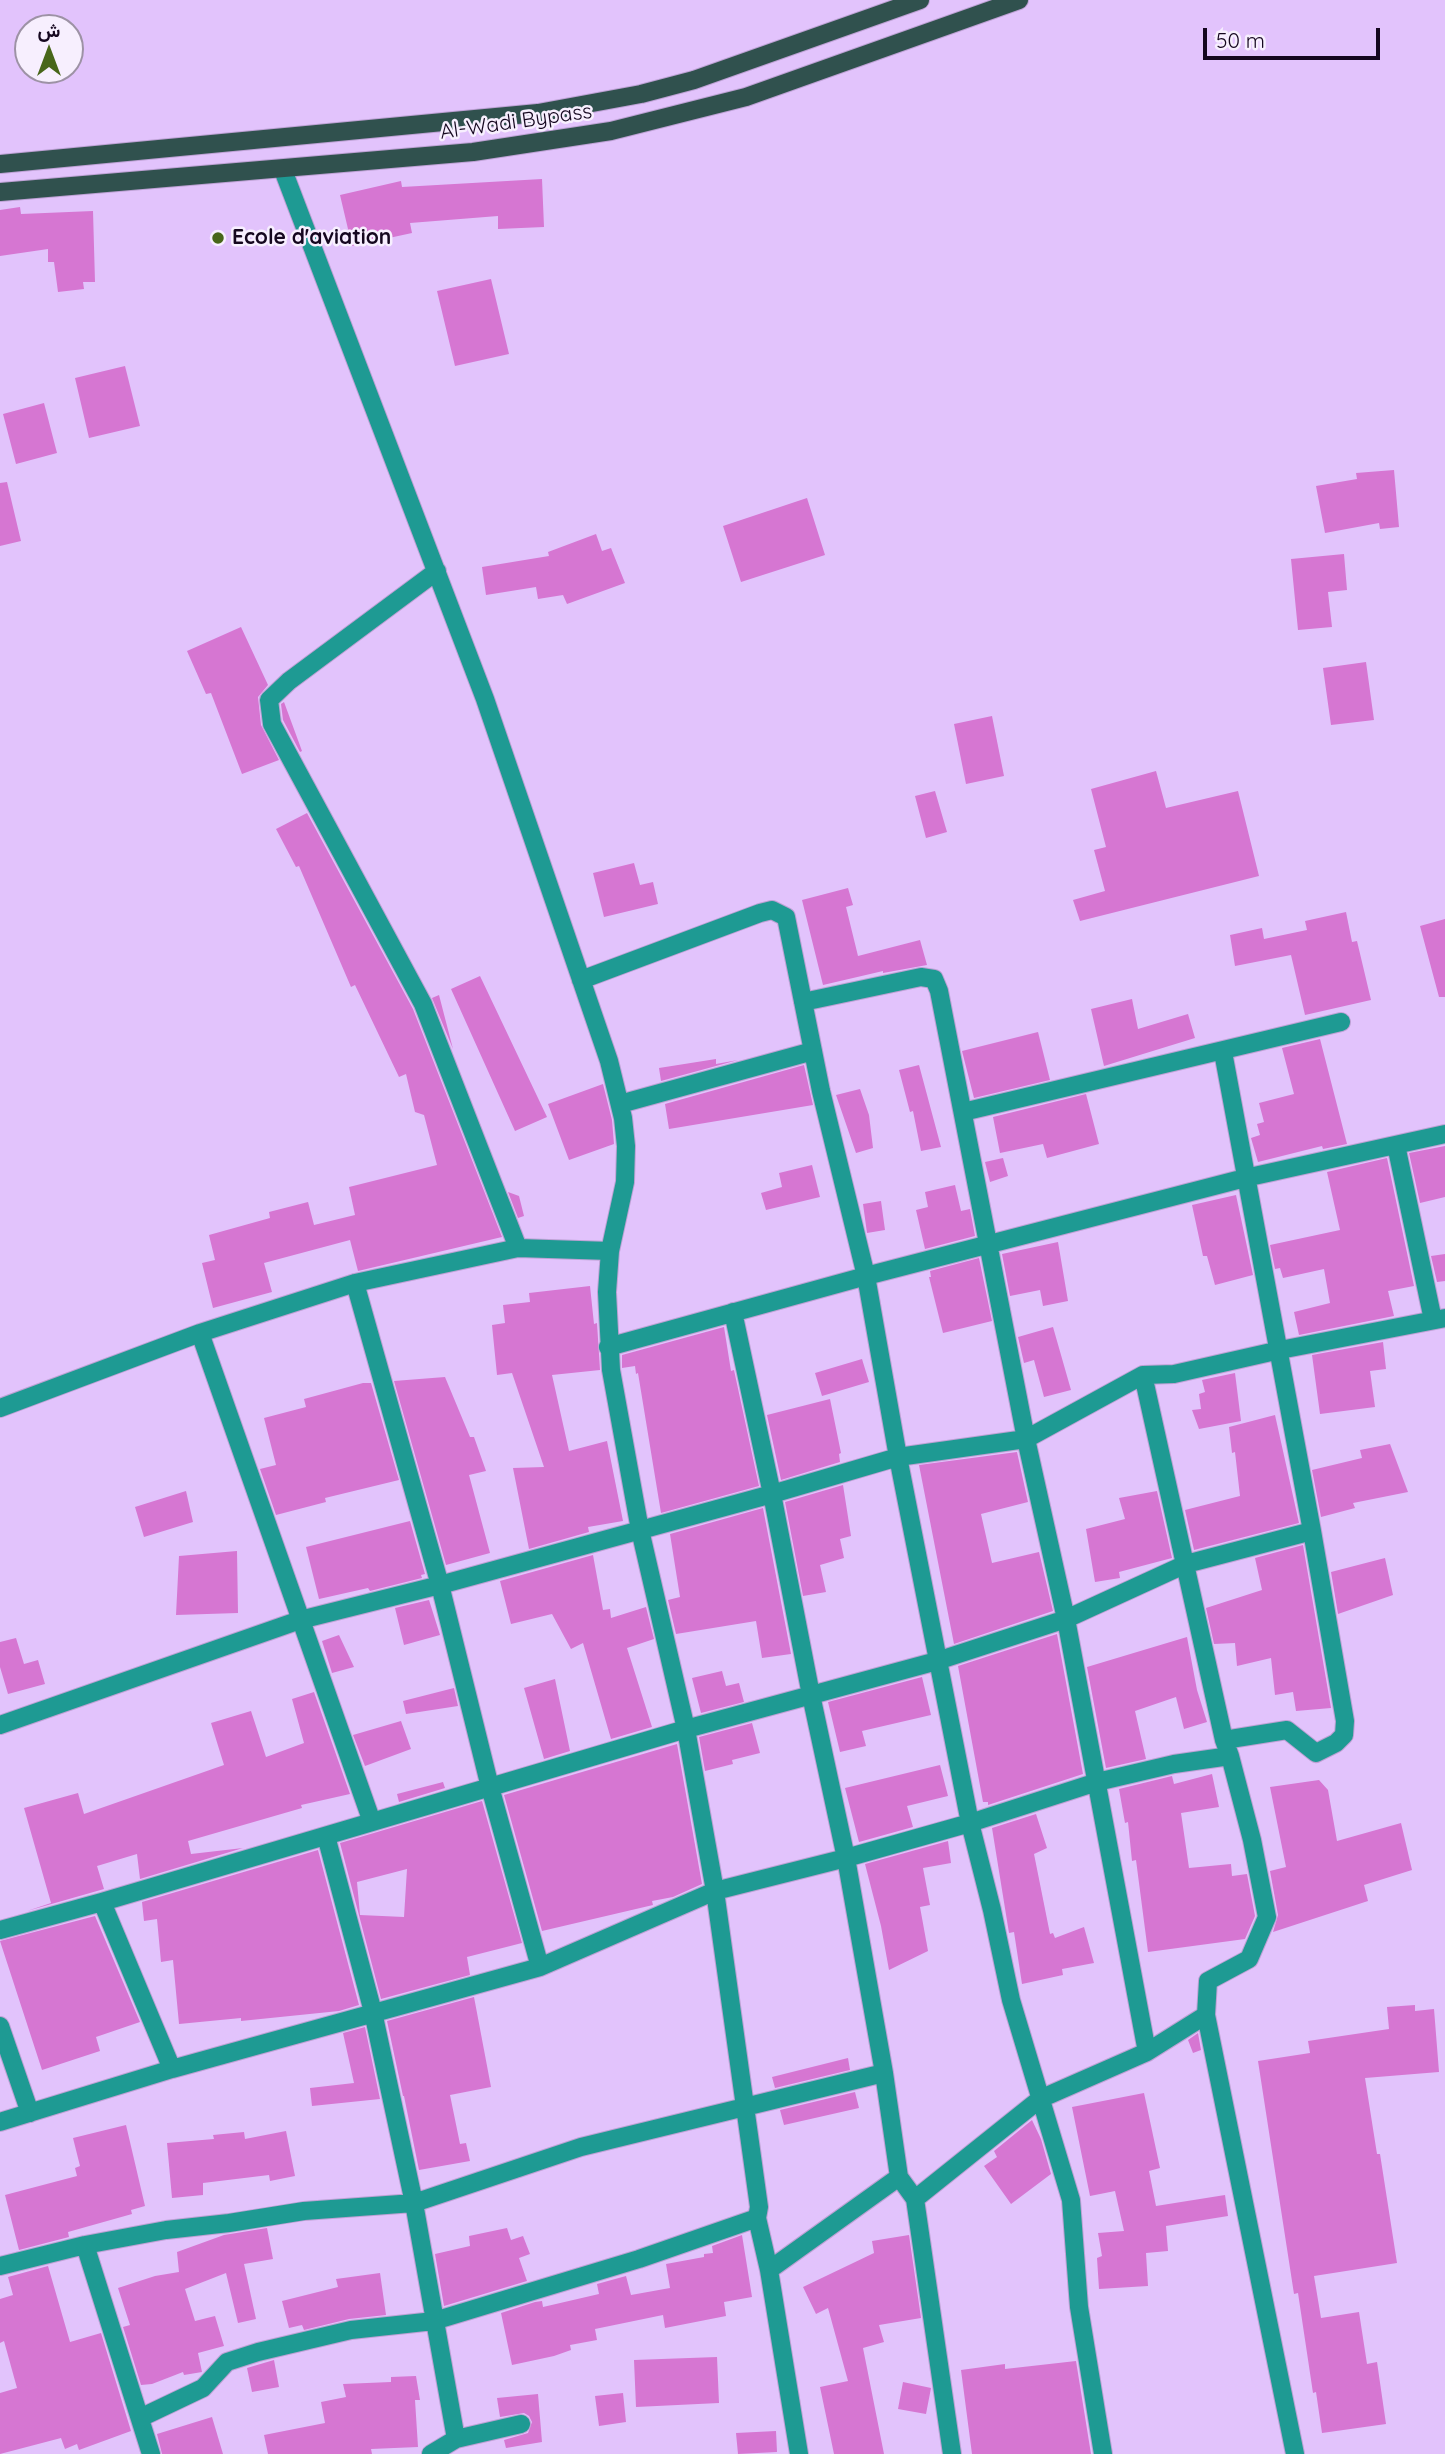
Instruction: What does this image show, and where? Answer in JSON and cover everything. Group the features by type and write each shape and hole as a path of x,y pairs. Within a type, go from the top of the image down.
{"main road":[{"name":"Al-Wadi Bypass","path":"0,164 538,113 641,94 694,80 920,0"},
{"name":"Al-Wadi Bypass","path":"0,192 473,152 611,131 746,97 1019,0"}],"street":[{"path":"283,170 485,699 610,1061 620,1104 626,1146 625,1181 610,1251 607,1292 608,1347 640,1530 686,1729 715,1891 759,2207 757,2218 769,2270 799,2454"},
{"path":"437,571 289,681 269,700 272,724 423,1004 518,1248"},
{"path":"581,980 772,910 786,917 813,1051 866,1276 898,1457 970,1823 1011,2000 1071,2200 1079,2306 1103,2454"},
{"path":"803,1002 921,977 934,979 939,991 1026,1439 1066,1619 1147,2052"},
{"path":"963,1112 1341,1022"},
{"path":"620,1104 813,1051"},
{"path":"0,2122 172,2068 540,1967 715,1891 846,1858 1287,1730 1316,1753 1336,1744 1344,1735 1343,1698 1223,1052"},
{"path":"608,1347 866,1276 1245,1178 1445,1134"},
{"path":"0,1725 300,1620 440,1585 898,1457 1026,1439 1143,1375 1174,1374 1439,1319 1396,1145"},
{"path":"0,1408 200,1333 355,1283 518,1248 610,1251"},
{"path":"355,1283 440,1585 490,1787 540,1967"},
{"path":"733,1312 846,1858 884,2073 898,2177 915,2199 952,2454"},
{"path":"200,1333 372,1822"},
{"path":"1143,1375 1227,1748 1252,1840 1267,1917 1249,1959 1208,1982 1206,2015 1295,2454"},
{"path":"0,1930 686,1729 937,1661 1066,1619 1186,1564 1312,1531"},
{"path":"326,1836 373,2012 414,2203 456,2439"},
{"path":"102,1902 172,2068"},
{"path":"915,2199 1040,2099 1147,2052 1206,2015"},
{"path":"0,2026 30,2113"},
{"path":"0,2266 85,2245 166,2230 304,2211 414,2203 581,2147 884,2073"},
{"path":"769,2270 898,2177"},
{"path":"140,2418 203,2388 227,2362 248,2355 351,2330 434,2321 639,2259 757,2218"},
{"path":"85,2245 150,2454"},
{"path":"431,2454 456,2439 521,2424"}],"building":[{"path":"542,179 544,227 498,229 498,216 410,223 412,233 352,246 340,195 401,181 402,187"},
{"path":"20,207 21,214 93,211 95,282 83,282 84,289 58,292 54,262 48,262 48,249 0,256 0,210"},
{"path":"491,279 509,354 455,366 437,291"},
{"path":"125,366 140,426 89,438 75,378"},
{"path":"44,403 57,453 16,464 3,414"},
{"path":"1394,470 1399,527 1380,529 1379,523 1325,533 1316,486 1357,479 1356,473"},
{"path":"7,482 21,541 0,546 0,483"},
{"path":"807,498 825,555 741,582 723,526"},
{"path":"596,534 602,551 611,548 625,583 567,604 563,595 538,599 536,587 486,595 482,567 549,556 548,552"},
{"path":"1344,554 1347,590 1328,592 1332,627 1298,630 1291,559"},
{"path":"241,627 268,685 258,697 261,725 279,760 242,774 211,693 206,694 187,651"},
{"path":"1366,662 1374,720 1331,725 1323,668"},
{"path":"284,702 302,751 300,752 283,720 281,704"},
{"path":"992,716 1004,776 966,784 954,724"},
{"path":"1156,771 1166,808 1238,791 1259,876 1080,921 1073,900 1105,891 1094,850 1106,847 1091,789"},
{"path":"935,791 947,832 926,838 915,796"},
{"path":"307,813 413,1009 502,1237 358,1271 350,1240 264,1263 272,1292 213,1308 202,1263 215,1260 209,1235 270,1218 269,1212 308,1202 314,1225 355,1215 349,1187 437,1165 424,1115 415,1112 406,1074 399,1077 355,985 351,987 299,866 296,867 276,829"},
{"path":"634,863 640,885 653,882 658,904 604,917 593,873"},
{"path":"848,888 853,905 846,907 858,956 920,940 927,965 883,971 823,985 802,900"},
{"path":"1346,912 1352,942 1357,941 1371,1000 1305,1015 1291,955 1235,966 1230,935 1262,928 1264,939 1307,930 1305,921"},
{"path":"1445,919 1445,997 1439,997 1420,926"},
{"path":"480,976 547,1117 515,1131 451,989"},
{"path":"439,995 453,1049 432,998"},
{"path":"1132,999 1138,1029 1188,1014 1195,1038 1104,1066 1091,1009"},
{"path":"1038,1032 1050,1080 974,1098 962,1051"},
{"path":"1320,1039 1347,1144 1323,1149 1322,1146 1258,1162 1251,1138 1260,1135 1257,1124 1264,1122 1259,1103 1294,1094 1282,1048"},
{"path":"716,1059 716,1064 738,1060 661,1081 659,1068"},
{"path":"804,1065 813,1105 669,1129 665,1104"},
{"path":"919,1065 941,1147 921,1151 913,1111 910,1112 899,1070"},
{"path":"603,1084 612,1120 614,1144 569,1160 548,1104"},
{"path":"860,1089 869,1115 873,1148 856,1153 836,1095"},
{"path":"1086,1094 1099,1144 1047,1158 1043,1144 1000,1153 993,1117"},
{"path":"1445,1146 1445,1197 1420,1203 1409,1153"},
{"path":"1003,1158 1008,1176 990,1182 985,1162"},
{"path":"1387,1158 1414,1286 1388,1291 1394,1316 1299,1335 1294,1312 1330,1303 1324,1269 1283,1278 1280,1268 1275,1269 1270,1245 1340,1230 1327,1172"},
{"path":"812,1165 820,1197 766,1210 761,1193 782,1187 779,1173"},
{"path":"955,1185 961,1211 970,1209 975,1236 925,1249 916,1210 928,1207 925,1192"},
{"path":"508,1192 519,1196 524,1216 518,1218"},
{"path":"1236,1195 1253,1275 1215,1285 1207,1256 1203,1256 1192,1205"},
{"path":"881,1201 885,1230 867,1233 863,1204"},
{"path":"1058,1242 1068,1301 1043,1306 1040,1290 1010,1296 1002,1254"},
{"path":"1445,1254 1445,1281 1437,1282 1431,1256"},
{"path":"979,1258 992,1321 943,1333 929,1277 930,1271"},
{"path":"590,1286 594,1324 597,1323 600,1370 552,1375 569,1451 607,1441 623,1521 588,1527 589,1532 529,1549 513,1468 544,1467 512,1373 497,1375 492,1325 505,1323 503,1305 530,1302 529,1293"},
{"path":"724,1327 731,1371 734,1370 759,1486 661,1513 638,1373 636,1374 635,1366 622,1368 622,1355"},
{"path":"1053,1327 1071,1390 1044,1397 1034,1360 1024,1363 1018,1337"},
{"path":"1383,1342 1386,1369 1370,1371 1375,1407 1320,1414 1312,1355"},
{"path":"862,1359 869,1382 822,1396 815,1373"},
{"path":"1235,1373 1241,1421 1199,1429 1192,1410 1201,1409 1199,1394 1205,1392 1202,1380"},
{"path":"445,1377 470,1437 474,1437 486,1471 469,1475 490,1553 446,1565 394,1381"},
{"path":"371,1383 399,1480 325,1498 326,1502 276,1515 260,1469 276,1465 264,1418 306,1407 304,1399"},
{"path":"830,1399 841,1453 840,1462 781,1480 767,1415"},
{"path":"1275,1415 1299,1523 1194,1550 1185,1510 1240,1496 1229,1427"},
{"path":"1390,1444 1408,1492 1353,1503 1355,1508 1321,1517 1312,1470 1362,1458 1360,1450"},
{"path":"1017,1452 1028,1502 981,1514 992,1563 1039,1552 1053,1611 954,1644 919,1465"},
{"path":"843,1485 851,1536 840,1539 844,1558 820,1565 826,1592 803,1596 785,1502"},
{"path":"186,1491 193,1522 144,1537 135,1507"},
{"path":"1157,1491 1172,1558 1119,1572 1120,1578 1095,1582 1086,1529 1125,1519 1119,1498"},
{"path":"763,1508 791,1654 762,1658 756,1621 676,1634 668,1600 680,1597 670,1534"},
{"path":"410,1521 425,1574 421,1575 422,1578 370,1591 368,1588 319,1599 306,1547"},
{"path":"1303,1545 1331,1708 1296,1711 1293,1692 1275,1695 1271,1658 1237,1666 1235,1643 1214,1644 1206,1608 1262,1590 1255,1558"},
{"path":"237,1551 238,1613 176,1615 179,1556"},
{"path":"593,1555 603,1610 610,1609 611,1618 646,1607 654,1639 627,1648 652,1727 611,1739 583,1643 571,1649 552,1614 511,1624 500,1581"},
{"path":"1385,1558 1393,1595 1338,1614 1331,1572"},
{"path":"429,1600 440,1635 404,1645 395,1608"},
{"path":"1057,1634 1083,1774 988,1805 988,1802 983,1802 958,1666"},
{"path":"339,1635 354,1667 332,1673 322,1641"},
{"path":"1187,1637 1197,1690 1207,1722 1184,1729 1176,1697 1135,1711 1146,1759 1106,1768 1087,1667"},
{"path":"16,1638 24,1664 38,1660 45,1684 8,1694 0,1667 0,1642"},
{"path":"722,1671 726,1686 739,1683 744,1702 701,1713 692,1678"},
{"path":"922,1677 931,1715 862,1731 866,1746 840,1752 828,1702"},
{"path":"555,1679 570,1751 544,1759 524,1688"},
{"path":"454,1688 458,1706 406,1714 403,1701"},
{"path":"314,1692 350,1794 301,1805 302,1808 188,1841 191,1854 243,1848 140,1879 137,1854 97,1866 104,1889 27,1911 51,1903 24,1808 78,1793 84,1814 224,1765 211,1723 251,1711 266,1757 304,1743 292,1699"},
{"path":"401,1721 411,1749 365,1766 353,1735"},
{"path":"752,1723 760,1753 705,1771 699,1737"},
{"path":"677,1744 702,1884 673,1897 652,1901 653,1905 542,1931 504,1795"},
{"path":"940,1765 948,1796 907,1806 913,1827 859,1842 845,1788"},
{"path":"1212,1774 1219,1807 1181,1813 1189,1868 1231,1864 1232,1876 1247,1874 1255,1916 1245,1939 1148,1952 1136,1860 1132,1861 1128,1822 1125,1823 1119,1789 1172,1776 1174,1784"},
{"path":"1319,1780 1328,1790 1337,1841 1401,1823 1412,1870 1364,1885 1368,1901 1273,1932 1278,1915 1270,1871 1286,1867 1270,1787"},
{"path":"443,1782 445,1788 399,1802 397,1794"},
{"path":"482,1801 522,1943 467,1957 470,1975 381,1999 340,1843","holes":["407,1869 404,1917 360,1915 357,1882"]},
{"path":"1036,1814 1047,1848 1034,1854 1050,1934 1053,1933 1055,1938 1084,1927 1094,1963 1062,1969 1063,1975 1022,1984 1014,1932 1009,1933 992,1828"},
{"path":"948,1841 951,1863 923,1868 930,1905 920,1907 928,1951 889,1970 865,1864"},
{"path":"318,1850 359,2005 339,2011 179,2024 173,1960 161,1962 157,1919 144,1921 142,1902"},
{"path":"95,1916 140,2022 96,2037 100,2051 42,2070 0,1941"},
{"path":"474,1997 491,2087 450,2095 460,2144 466,2143 470,2161 419,2170 387,2021"},
{"path":"1415,2005 1415,2011 1434,2009 1439,2072 1365,2078 1397,2263 1314,2276 1321,2318 1359,2312 1367,2364 1377,2362 1386,2424 1322,2433 1316,2392 1313,2393 1298,2293 1294,2294 1258,2061 1310,2053 1308,2041 1389,2029 1387,2007"},
{"path":"365,2027 380,2099 312,2106 310,2088 354,2083 343,2033"},
{"path":"1198,2033 1201,2050 1193,2053 1188,2040"},
{"path":"848,2058 850,2070 775,2088 772,2077"},
{"path":"855,2092 859,2108 784,2125 780,2110"},
{"path":"1144,2093 1160,2168 1149,2171 1156,2206 1225,2195 1228,2216 1166,2226 1168,2251 1146,2253 1148,2286 1099,2289 1097,2258 1102,2256 1098,2233 1124,2231 1115,2191 1090,2196 1072,2107"},
{"path":"1032,2120 1041,2139 1051,2174 1011,2204 984,2166 997,2157 994,2151"},
{"path":"126,2125 145,2206 131,2210 132,2214 68,2232 69,2237 19,2250 5,2195 77,2176 75,2168 80,2166 73,2138"},
{"path":"286,2131 295,2176 270,2181 269,2175 203,2183 203,2195 172,2198 167,2143 214,2139 213,2135 244,2132 245,2139"},
{"path":"267,2228 273,2259 244,2264 256,2319 238,2323 226,2273 185,2289 195,2321 215,2316 224,2346 198,2353 202,2372 184,2375 183,2372 152,2384 141,2385 123,2327 130,2325 118,2288 155,2276 179,2272 177,2252 224,2235"},
{"path":"507,2228 511,2240 523,2236 530,2254 519,2258 527,2281 444,2306 435,2254 470,2246 469,2236"},
{"path":"742,2235 752,2297 724,2302 726,2316 665,2328 663,2315 595,2329 597,2340 570,2345 571,2350 554,2356 512,2365 501,2313 535,2302 542,2301 543,2307 599,2294 597,2284 626,2276 631,2295 670,2288 666,2264 704,2257 704,2254 713,2253 712,2246"},
{"path":"909,2235 921,2318 879,2325 884,2342 863,2348 884,2454 834,2454 820,2387 848,2381 828,2308 816,2314 803,2287 874,2253 872,2241"},
{"path":"48,2266 70,2342 101,2333 131,2431 79,2450 77,2444 65,2449 61,2438 0,2454 0,2393 17,2388 4,2341 0,2343 0,2299 13,2295 8,2277"},
{"path":"380,2273 386,2315 349,2319 304,2330 302,2325 289,2328 282,2301 338,2287 336,2279"},
{"path":"717,2357 719,2403 636,2407 634,2360"},
{"path":"274,2360 279,2387 252,2392 247,2368"},
{"path":"1076,2361 1091,2454 972,2454 961,2370 1005,2364 1005,2369"},
{"path":"416,2376 420,2400 415,2400 418,2447 371,2449 372,2454 268,2454 264,2435 325,2423 321,2402 346,2397 343,2384 391,2382 391,2377"},
{"path":"903,2382 931,2388 926,2414 898,2409"},
{"path":"623,2393 626,2422 599,2426 595,2396"},
{"path":"538,2394 542,2442 506,2448 504,2440 528,2433 532,2422 524,2413 500,2417 497,2398"},
{"path":"212,2417 223,2454 162,2454 157,2434"},
{"path":"776,2431 777,2452 738,2454 736,2433"}],"place":[{"name":"Ecole d'aviation","path":"218,238"}]}
